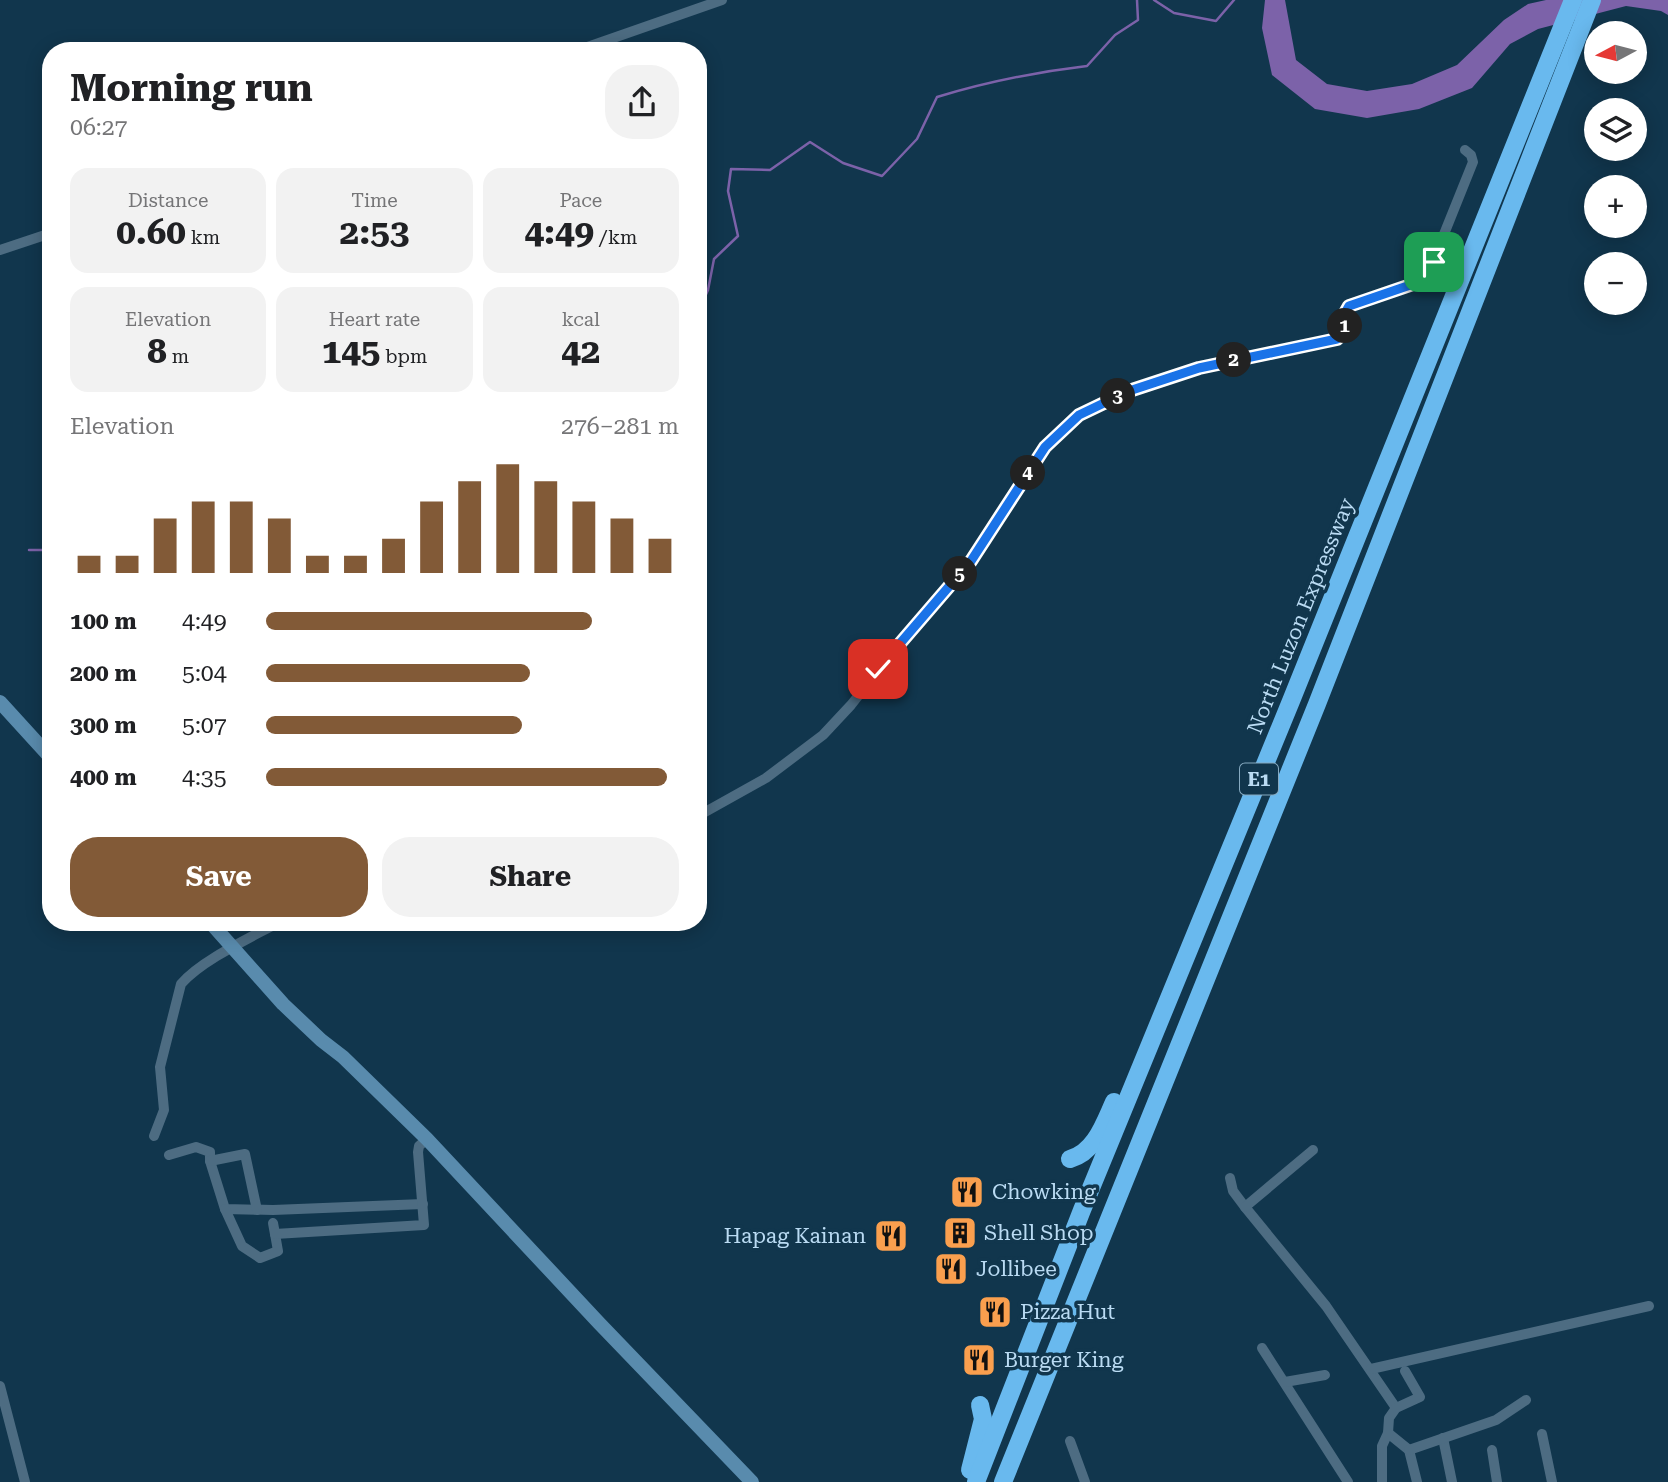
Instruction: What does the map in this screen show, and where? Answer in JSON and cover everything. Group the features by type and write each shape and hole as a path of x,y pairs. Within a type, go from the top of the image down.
{"highway":[{"name":"North Luzon Expressway","path":"976,1482 1082,1210 1573,0"},
{"name":"E1","path":"1003,1482 1317,704 1592,0"},
{"path":"1070,1159 1080,1156 1090,1148 1102,1128 1170,973 1201,919"},
{"path":"965,1482 982,1428 980,1405"}],"street":[{"path":"602,42 722,0"},
{"path":"707,812 766,778 823,735 918,620 971,561 1045,447 1079,415 1129,391 1199,368 1337,339 1344,332 1344,315 1349,306 1422,281 1434,262 1473,162 1471,155 1465,150"},
{"path":"0,250 42,236"},
{"path":"0,702 42,748"},
{"path":"218,931 283,1004 343,1057 427,1139 598,1323 752,1482"},
{"path":"154,1136 164,1110 160,1067 181,984 187,977 263,931"},
{"path":"275,1234 424,1224 418,1152 419,1146 427,1139"},
{"path":"169,1155 202,1148 210,1152 210,1161 225,1209 242,1246 260,1258 278,1251 272,1223"},
{"path":"1245,1207 1313,1150"},
{"path":"210,1161 245,1154 257,1210"},
{"path":"1230,1178 1233,1191 1326,1306 1396,1408"},
{"path":"225,1209 423,1204"},
{"path":"1371,1369 1649,1306"},
{"path":"1262,1348 1348,1482"},
{"path":"1382,1482 1382,1446 1388,1433 1389,1418 1396,1408 1420,1397 1405,1371"},
{"path":"1285,1382 1325,1375"},
{"path":"0,1385 25,1482"},
{"path":"1409,1450 1496,1420 1525,1400"},
{"path":"1388,1433 1409,1450 1417,1482"},
{"path":"1542,1434 1552,1482"},
{"path":"1443,1438 1452,1482"},
{"path":"1070,1441 1085,1482"},
{"path":"1492,1450 1497,1482"}],"shaded area":[{"path":"1265,0 1285,0 1296,60 1327,84 1367,91 1412,84 1457,65 1504,20 1528,4 1546,0 1668,0 1668,15 1661,11 1626,6 1538,29 1510,44 1472,88 1419,109 1367,118 1315,109 1272,75 1262,28"}],"waterway":[{"path":"707,292 714,259 738,236 728,191 731,169 770,170 810,142 843,163 882,176 917,139 937,97 1011,78 1087,66 1115,35 1138,20 1137,0"},
{"path":"1154,0 1174,13 1216,21 1234,0"},
{"path":"29,550 42,550"}],"place":[{"name":"Chowking","path":"967,1192"},
{"name":"Shell Shop","path":"960,1233"},
{"name":"Hapag Kainan","path":"891,1236"},
{"name":"Jollibee","path":"951,1269"},
{"name":"Pizza Hut","path":"995,1312"},
{"name":"Burger King","path":"979,1360"}],"route":[{"path":"878,669 971,561 1045,447 1079,415 1129,391 1199,368 1337,339 1344,332 1344,315 1349,306 1422,281 1434,262"}]}
